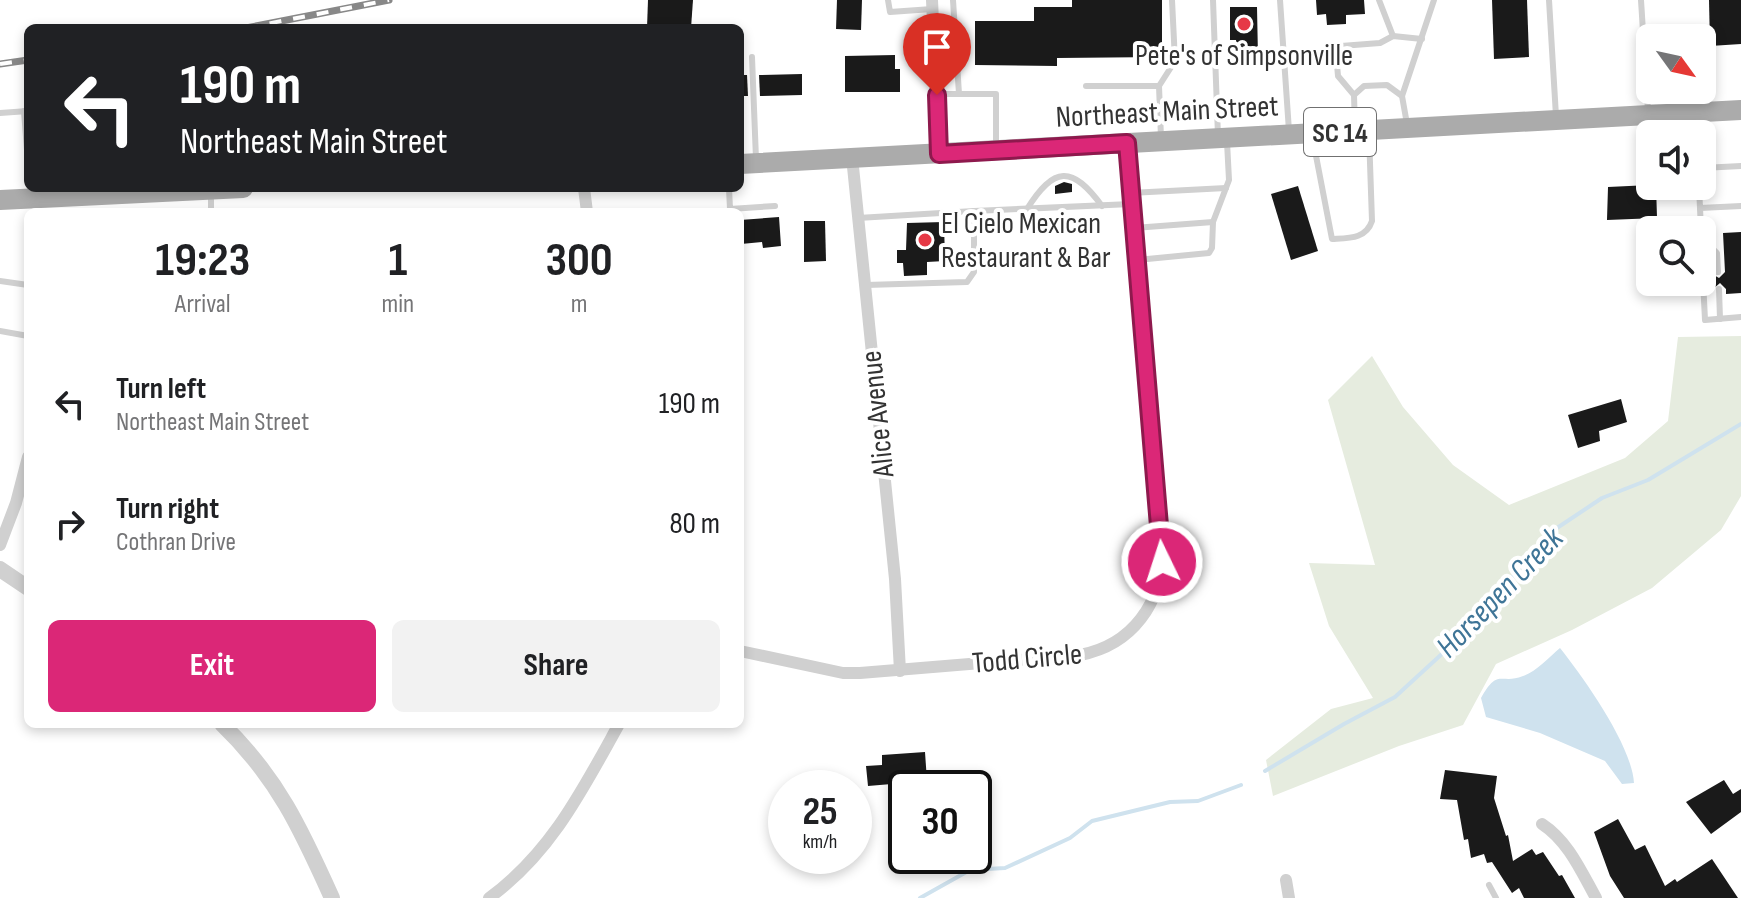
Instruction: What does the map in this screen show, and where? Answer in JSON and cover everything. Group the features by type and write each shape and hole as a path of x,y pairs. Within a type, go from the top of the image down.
{"main road":[{"name":"Northeast Main Street","path":"748,164 1741,110"},
{"path":"0,200 142,192"}],"street":[{"path":"932,5 939,154"},
{"name":"Todd Circle","path":"744,652 843,673 900,671 1093,653 1121,639 1145,615 1158,586 1162,550 1127,143"},
{"name":"Alice Avenue","path":"852,157 895,579 900,671"},
{"path":"0,545 24,474"},
{"path":"0,569 24,585"},
{"path":"226,728 268,775 291,811 332,898"},
{"path":"489,898 520,873 556,832 573,808 617,728"},
{"path":"1542,824 1557,835 1571,854 1596,898"},
{"path":"1286,880 1289,898"}],"lane":[{"path":"888,0 890,12 932,5"},
{"path":"953,0 959,94"},
{"path":"1161,141 1159,86 1175,61 1172,0"},
{"path":"1137,260 1209,253 1212,248 1213,222 1229,180 1222,138 1213,0"},
{"path":"1280,0 1289,134"},
{"path":"1379,0 1393,36"},
{"path":"1407,128 1402,96 1434,0"},
{"path":"1549,0 1556,120"},
{"path":"1641,0 1648,115"},
{"path":"1312,133 1332,239 1363,235 1372,221 1362,130 1354,95 1338,76 1336,53 1341,46 1380,43 1393,36 1422,39"},
{"path":"748,164 752,57"},
{"path":"1354,95 1364,86 1387,85 1402,96"},
{"path":"1086,86 1159,86"},
{"path":"937,94 996,94 996,150"},
{"path":"0,113 24,111"},
{"path":"1695,112 1695,120"},
{"path":"1716,167 1741,166"},
{"path":"1027,209 1042,186 1058,177 1072,176 1087,186 1102,206"},
{"path":"858,218 1102,206 1131,199 1226,188"},
{"path":"1700,200 1700,216"},
{"path":"744,208 775,206"},
{"path":"1700,208 1741,206"},
{"path":"864,285 967,282 974,272 974,211"},
{"path":"1134,228 1213,222"},
{"path":"1716,252 1718,272"},
{"path":"0,281 24,284"},
{"path":"1719,289 1720,319"},
{"path":"1704,296 1705,320 1741,317"},
{"path":"0,331 24,335"},
{"path":"1489,885 1496,898"}],"shaded area":[{"path":"1741,336 1741,496 1721,530 1652,588 1572,630 1496,664 1463,725 1399,746 1273,796 1266,760 1331,709 1373,698 1329,626 1309,563 1375,565 1328,400 1372,356 1403,407 1453,465 1509,505 1625,458 1668,421 1678,337"}],"water":[{"path":"1560,648 1616,732 1634,783 1622,784 1605,761 1540,733 1486,717 1481,698 1492,683 1528,674"}],"building":[{"path":"648,0 693,0 691,24 647,24"},
{"path":"837,0 862,0 861,30 836,29"},
{"path":"1072,0 1162,0 1162,57 1057,58 1057,66 975,65 975,21 1034,21 1034,7 1072,7"},
{"path":"1316,0 1364,0 1365,14 1346,15 1346,24 1327,25 1326,14 1317,15"},
{"path":"1492,0 1527,0 1529,57 1494,59"},
{"path":"1709,0 1741,0 1741,44 1716,46 1716,24 1710,24"},
{"name":"Pete's of Simpsonville","path":"1230,7 1257,7 1258,58 1237,58 1236,40 1230,40"},
{"path":"895,55 895,69 900,69 900,92 845,92 845,56"},
{"path":"802,74 802,95 760,96 759,75"},
{"path":"744,75 747,75 748,96 744,96"},
{"path":"1064,182 1072,184 1072,192 1055,194 1055,186"},
{"path":"1298,186 1318,251 1291,260 1271,194"},
{"path":"1636,186 1636,200 1656,200 1657,216 1607,220 1608,187"},
{"path":"779,217 781,246 763,248 762,242 744,244 744,220"},
{"path":"804,221 825,221 826,261 804,262"},
{"name":"El Cielo Mexican Restaurant & Bar","path":"944,222 945,261 927,262 927,275 904,276 903,263 897,263 897,250 906,250 907,223"},
{"path":"1741,232 1741,293 1726,294 1720,283 1716,286 1716,276 1719,278 1725,272 1723,233"},
{"path":"1621,399 1627,422 1599,431 1600,441 1578,448 1568,415"},
{"path":"925,752 926,770 888,770 888,784 872,786 872,770 866,770 866,766 882,765 882,755"},
{"path":"1445,770 1497,776 1494,798 1508,835 1513,861 1532,849 1536,855 1543,852 1559,876 1562,875 1575,898 1524,898 1519,888 1512,893 1492,862 1487,863 1484,854 1471,858 1468,839 1464,840 1457,800 1440,799"},
{"path":"1724,780 1733,794 1741,789 1741,812 1711,834 1686,802"},
{"path":"1618,819 1635,850 1645,845 1665,886 1675,879 1677,882 1712,859 1738,898 1624,898 1610,876 1594,832"}],"waterway":[{"name":"Horsepen Creek","path":"1265,771 1395,697 1444,652 1502,590 1545,536 1602,498 1648,480 1741,424"},
{"name":"Horsepen Creek","path":"920,898 970,870 1005,868 1070,838 1092,821 1170,802 1198,801 1241,785"}],"railway":[{"path":"266,24 389,0"},
{"path":"0,64 24,61"}],"place":[{"name":"Pete's of Simpsonville","path":"1244,24"},
{"name":"El Cielo Mexican Restaurant & Bar","path":"925,240"}],"route":[{"path":"937,95 939,154 1127,143 1162,562"}]}
